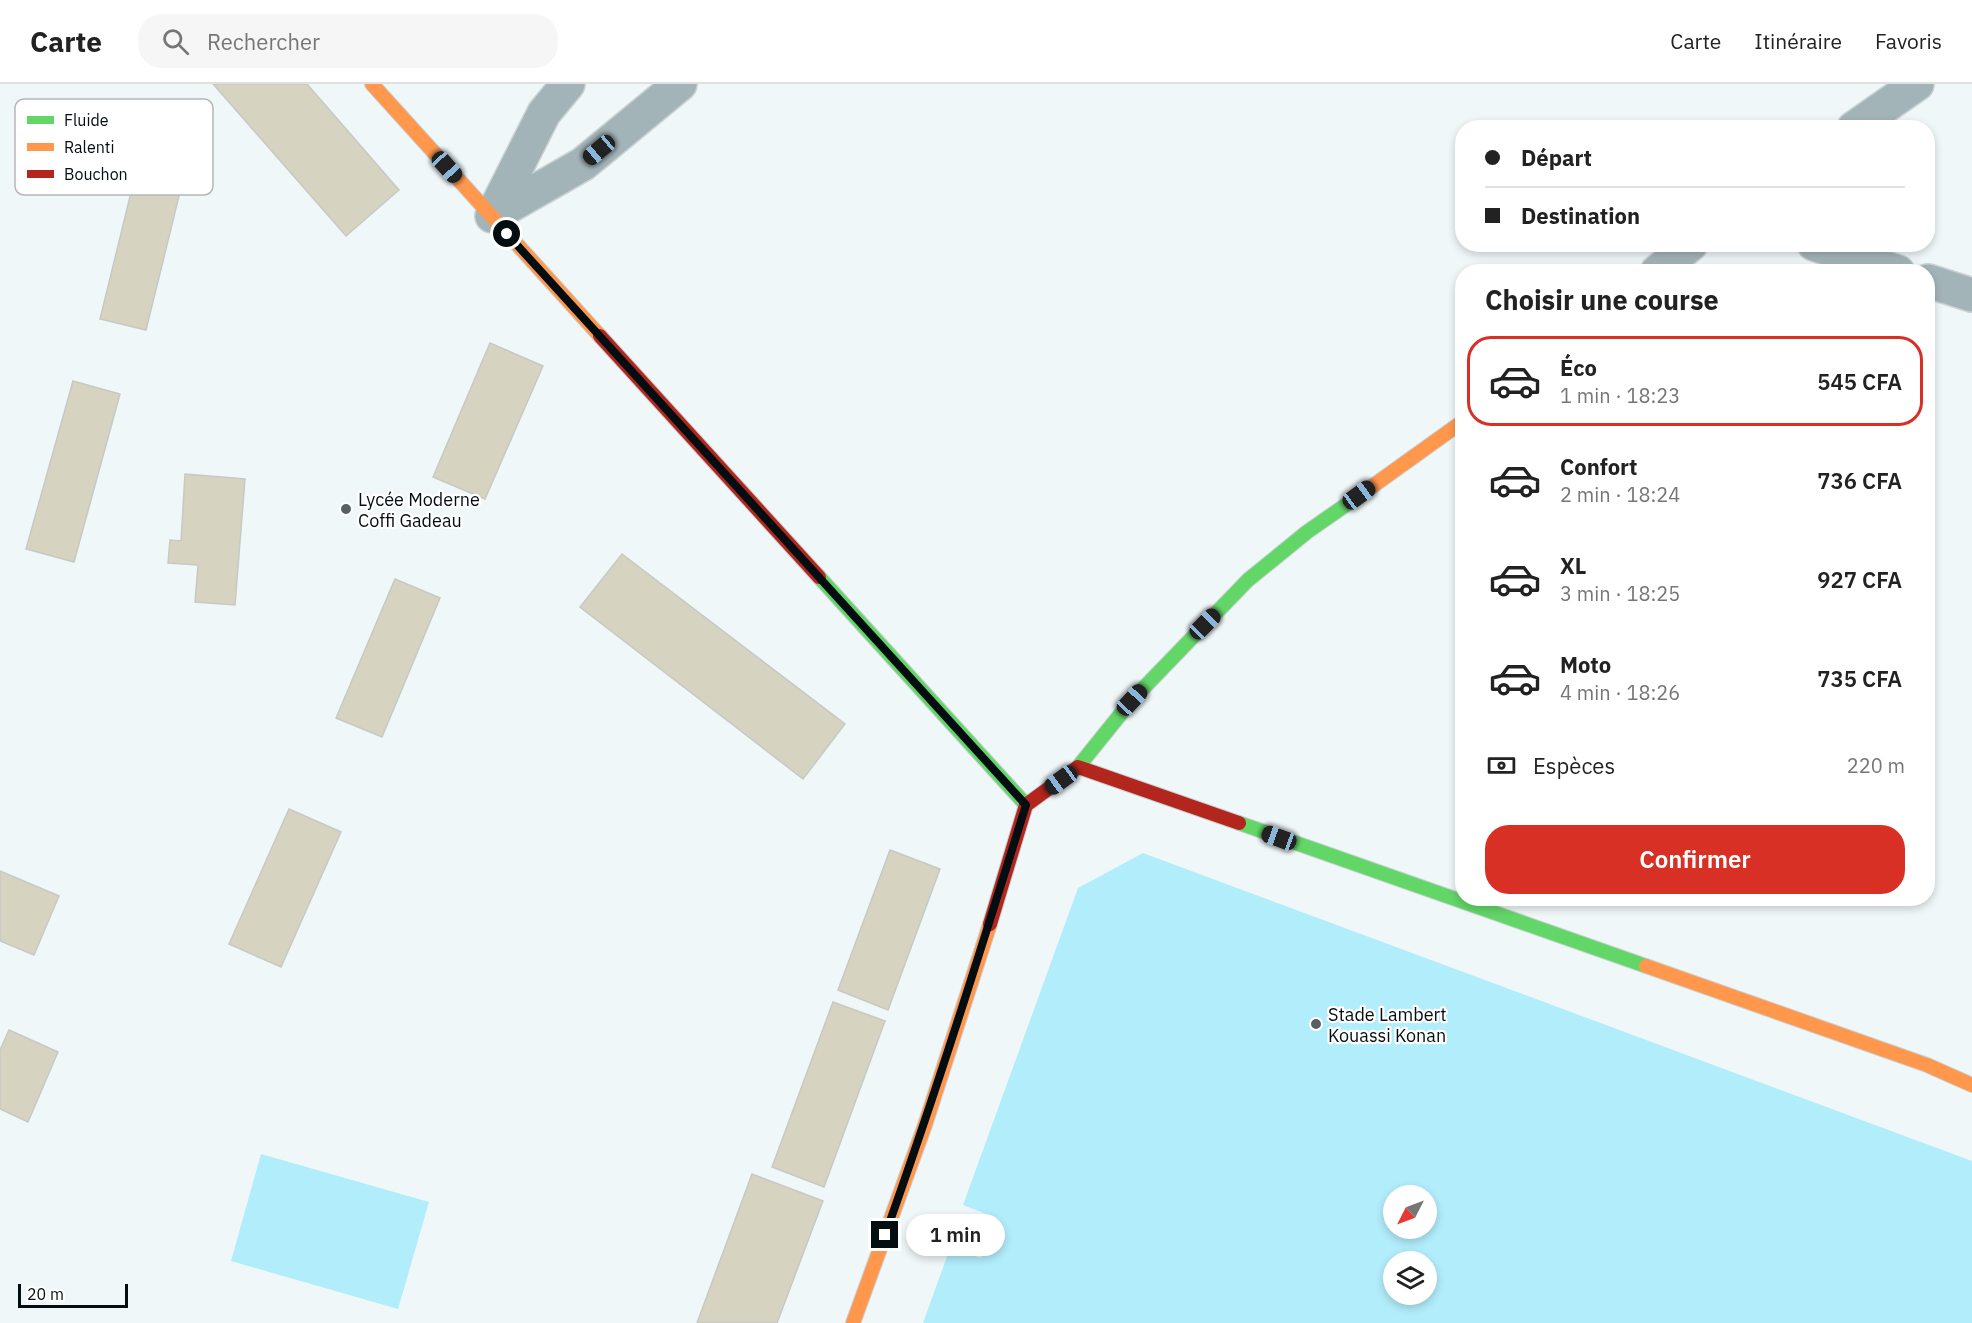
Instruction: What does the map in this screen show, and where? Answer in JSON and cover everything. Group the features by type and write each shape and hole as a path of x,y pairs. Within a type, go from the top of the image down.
{"street":[{"path":"372,84 1026,805"},
{"path":"492,216 544,113 568,84"},
{"path":"492,216 583,164 680,84"},
{"path":"1865,120 1917,84"},
{"path":"1667,264 1681,252"},
{"path":"1838,252 1874,264"},
{"path":"1935,283 1972,296"},
{"path":"853,1323 925,1125 1026,805 1078,767 1132,700 1248,580 1307,532 1455,427"},
{"path":"1078,767 1455,899"},
{"path":"1474,906 1916,1061 1972,1085"}],"shaded area":[{"name":"Stade Lambert Kouassi Konan","path":"1143,853 1972,1161 1972,1323 923,1323 950,1248 981,1258 994,1217 963,1205 1078,888"},
{"path":"261,1154 429,1202 398,1309 231,1261"}],"building":[{"path":"213,84 307,84 399,190 346,236"},
{"path":"130,195 179,195 146,330 100,319"},
{"path":"490,343 543,366 485,499 433,477"},
{"path":"73,381 120,394 74,562 26,549"},
{"path":"185,474 245,479 235,605 195,602 198,565 168,563 170,540 181,541"},
{"path":"622,554 845,724 803,779 580,607"},
{"path":"395,579 440,598 382,737 336,718"},
{"path":"289,809 341,832 281,967 229,944"},
{"path":"890,850 940,869 888,1010 838,990"},
{"path":"0,871 59,896 34,955 0,941"},
{"path":"833,1002 885,1021 824,1187 772,1167"},
{"path":"9,1030 58,1052 28,1122 0,1109 0,1050"},
{"path":"752,1174 823,1201 777,1323 697,1323"}],"traffic: fast":[{"path":"1078,767 1132,700 1248,580 1307,532 1363,493"},
{"path":"819,577 1026,805"},
{"path":"1239,823 1455,899"},
{"path":"1475,906 1646,966"}],"traffic: slow":[{"path":"372,84 600,336"},
{"path":"1363,493 1455,427"},
{"path":"853,1323 925,1125 990,924"},
{"path":"1646,966 1927,1065 1972,1085"}],"traffic: jam":[{"path":"600,336 819,577"},
{"path":"990,924 1026,805 1078,767 1239,823"}],"place":[{"name":"Lycée Moderne Coffi Gadeau","path":"346,509"},
{"name":"Stade Lambert Kouassi Konan","path":"1316,1024"}],"route":[{"path":"507,234 1026,805 971,985 925,1125 885,1235"}]}
